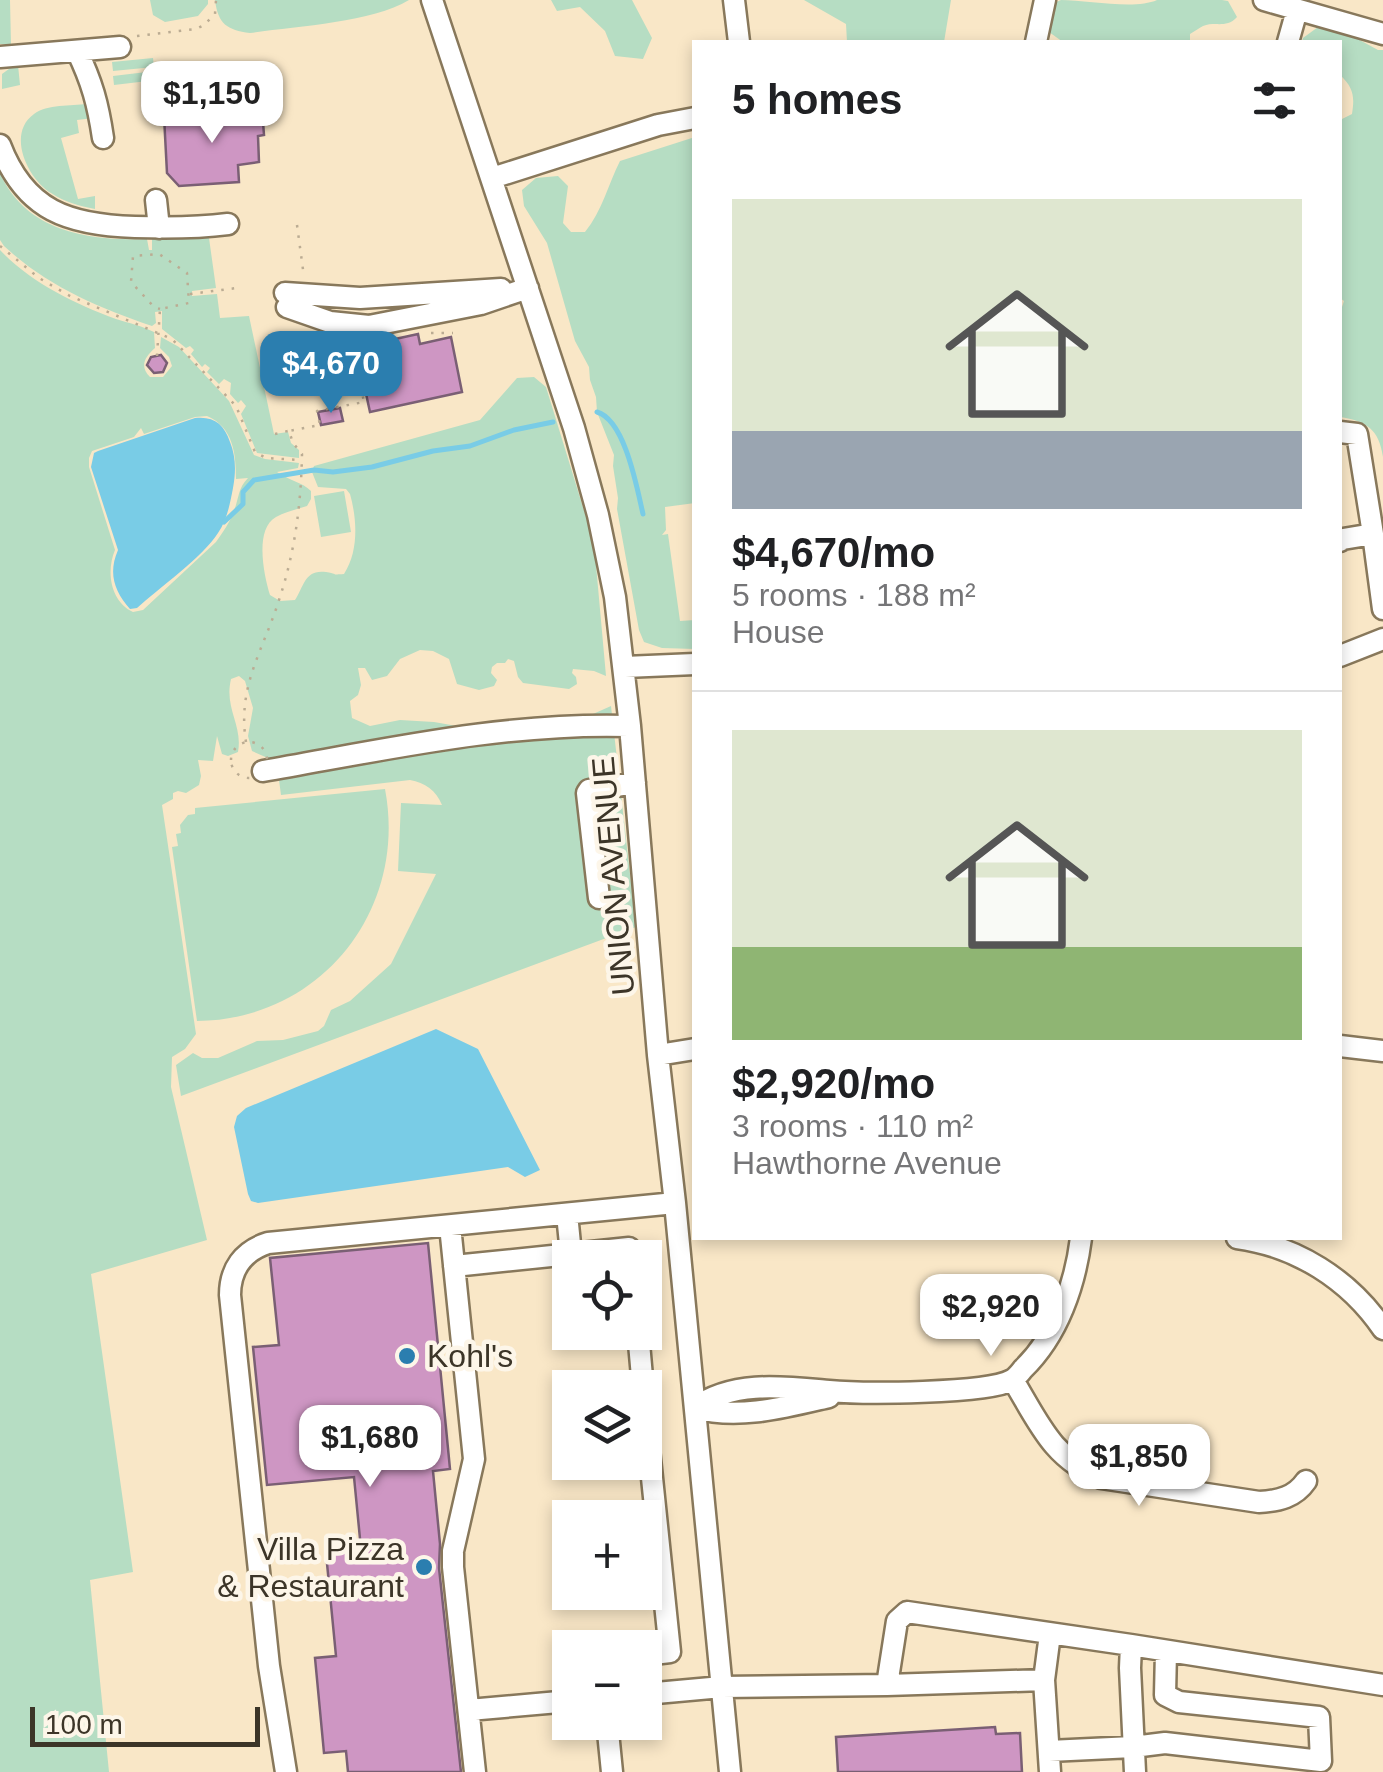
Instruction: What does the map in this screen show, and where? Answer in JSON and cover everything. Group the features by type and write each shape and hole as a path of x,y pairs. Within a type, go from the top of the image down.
{"street":[{"name":"UNION AVENUE","path":"432,0 574,428 615,597 730,1772"},
{"path":"734,0 739,40"},
{"path":"1036,40 1045,0"},
{"path":"1264,0 1383,34"},
{"path":"1289,40 1297,10"},
{"path":"0,57 78,51 125,42"},
{"path":"78,51 92,82 103,138"},
{"path":"492,178 658,125 692,119"},
{"path":"1,151 32,197 72,220 158,228 228,224"},
{"path":"156,200 158,228"},
{"path":"292,296 360,298 528,288"},
{"path":"1342,432 1357,434 1383,609"},
{"path":"1342,540 1373,534"},
{"path":"1342,655 1383,639"},
{"path":"624,666 692,664"},
{"path":"263,771 562,725 630,726"},
{"path":"599,898 586,792 636,783"},
{"path":"1342,1046 1383,1051"},
{"path":"658,1055 692,1049"},
{"path":"286,1772 268,1666 230,1295 232,1278 244,1256 268,1243 676,1203"},
{"path":"567,1214 570,1240"},
{"path":"450,1226 474,1459 454,1550 475,1772"},
{"path":"695,1408 726,1391 783,1387 845,1393 970,1389 1013,1380 1038,1355 1053,1331 1077,1264 1081,1240"},
{"path":"1252,1240 1289,1251 1320,1267 1351,1290 1383,1328"},
{"path":"454,1266 552,1256"},
{"path":"1013,1380 1052,1445 1065,1458 1101,1478 1259,1502 1292,1495 1306,1481"},
{"path":"652,1480 670,1652 662,1653"},
{"path":"887,1685 898,1621 907,1612 1383,1686"},
{"path":"1050,1634 1044,1680 1049,1761 1165,1743 1321,1761 1318,1717 1179,1702 1165,1695 1166,1652"},
{"path":"1132,1645 1135,1772"},
{"path":"662,1692 722,1687 1044,1680"},
{"path":"469,1710 552,1702"},
{"path":"609,1740 612,1772"}],"path":[{"path":"125,42 200,28 215,14 216,0"},
{"path":"292,296 297,226"},
{"path":"0,246 39,278 70,296 158,332 183,348 231,399 258,454 302,462"},
{"path":"158,254 186,273 188,304 160,309 131,282 133,256 158,254"},
{"path":"189,294 237,288"},
{"path":"156,356 160,309"},
{"path":"277,337 311,331"},
{"path":"275,434 320,424 317,411 364,402 354,355 329,336"},
{"path":"246,742 244,699 279,601 300,511 301,452 289,431"}],"green space":[{"path":"0,0 10,0 11,45 0,44"},
{"path":"150,0 208,0 208,4 198,16 165,22 153,15"},
{"path":"215,0 409,0 354,19 250,33 225,24"},
{"path":"551,0 632,0 652,38 643,59 615,56 605,31 580,7 557,11"},
{"path":"804,0 951,0 944,40 847,40 846,24"},
{"path":"1222,0 1228,1 1237,17 1229,23 1201,27 1190,34 1190,40 1060,40 1049,32 1049,13 1056,2"},
{"path":"1318,27 1383,50 1383,457 1370,428 1342,417 1342,119 1352,114 1353,97 1342,78 1342,40 1303,38"},
{"path":"153,58 154,67 113,71 112,62"},
{"path":"18,65 20,85 2,89 2,74"},
{"path":"155,71 156,80 114,85 113,76"},
{"path":"87,104 94,118 77,120 79,133 61,138 78,199 95,196 95,209 67,201 43,186 28,167 21,144 26,123 34,114 52,107"},
{"path":"692,138 692,503 665,507 666,530 662,535 668,534 680,621 692,620 692,649 662,648 644,642 639,630 617,509 614,455 597,412 589,367 575,341 547,243 524,206 522,190 536,178 558,176 568,186 563,223 571,232 585,232 620,161"},
{"path":"0,173 11,193 26,208 62,229 103,238 147,239 149,250 152,239 209,238 216,288 192,291 192,296 217,294 220,318 249,316 274,434 288,432 291,443 299,450 299,458 257,453 241,414 246,406 230,394 231,383 224,379 219,384 207,372 210,368 205,364 202,367 191,354 194,350 190,346 186,348 162,329 162,311 155,312 156,323 152,326 112,311 55,284 4,246 0,240"},
{"path":"0,250 25,272 69,299 154,332 155,348 144,365 150,377 163,377 172,366 160,348 161,337 179,347 229,401 254,455 299,463 298,468 277,472 311,491 311,499 307,506 269,523 263,542 263,565 270,595 280,601 295,600 314,573 344,574 352,555 355,524 350,494 346,489 318,487 312,472 314,466 480,420 517,378 534,377 546,387 594,543 606,676 573,669 577,684 569,689 523,683 514,661 508,659 492,667 491,673 497,680 494,686 479,690 457,684 449,659 420,650 400,659 387,676 372,680 365,668 358,668 361,685 358,695 350,701 352,718 370,726 400,720 468,728 593,714 611,706 636,927 181,1096 176,1065 193,1053 202,1058 218,1058 257,1041 283,1040 324,1026 331,1010 350,1001 391,964 436,874 398,871 401,803 442,805 433,791 410,780 281,795 277,765 252,751 248,736 253,708 245,681 239,676 231,679 229,690 238,752 222,754 217,736 213,761 198,760 199,785 186,793 173,793 173,799 162,805 196,1034 185,1049 172,1057 171,1087 207,1240 91,1274 133,1572 90,1580 109,1772 0,1772","holes":["207,416 216,421 231,442 236,479 248,478 232,515 216,542 143,610 133,612 119,601 112,585 115,550 89,467 92,451 134,437 141,428 144,434 195,417"]},
{"path":"344,491 351,532 321,537 314,496"},
{"path":"385,789 389,834 383,876 368,915 346,950 317,979 282,1001 242,1016 197,1021 172,847 178,846 176,834 181,833 180,825 188,815 195,814 195,808"}],"water":[{"path":"195,418 217,422 232,448 235,476 226,517 202,552 137,608 130,609 114,581 118,550 91,467 94,453"},
{"path":"436,1029 478,1049 540,1170 525,1177 508,1167 251,1201 234,1127 237,1116 246,1108"}],"building":[{"path":"262,109 264,135 258,136 259,162 238,165 239,182 179,186 167,173 164,116"},
{"path":"418,334 420,344 451,337 462,392 370,412 358,357 388,350 386,341"},
{"path":"161,355 167,363 163,372 154,373 147,365 151,357"},
{"path":"340,408 343,421 321,425 318,412"},
{"path":"428,1243 450,1469 433,1471 439,1568 461,1772 348,1772 346,1751 324,1753 315,1658 336,1656 326,1553 361,1549 354,1477 267,1485 253,1347 279,1345 270,1258"},
{"path":"995,1727 996,1734 1020,1733 1022,1772 838,1772 836,1737"}],"waterway":[{"path":"597,412 607,418 622,441 643,514"},
{"path":"224,522 243,504 243,492 254,480 314,470 372,467 470,446 514,430 553,422"}],"place":[{"name":"Kohl's","path":"407,1356"},
{"name":"Villa Pizza & Restaurant","path":"424,1567"}]}
